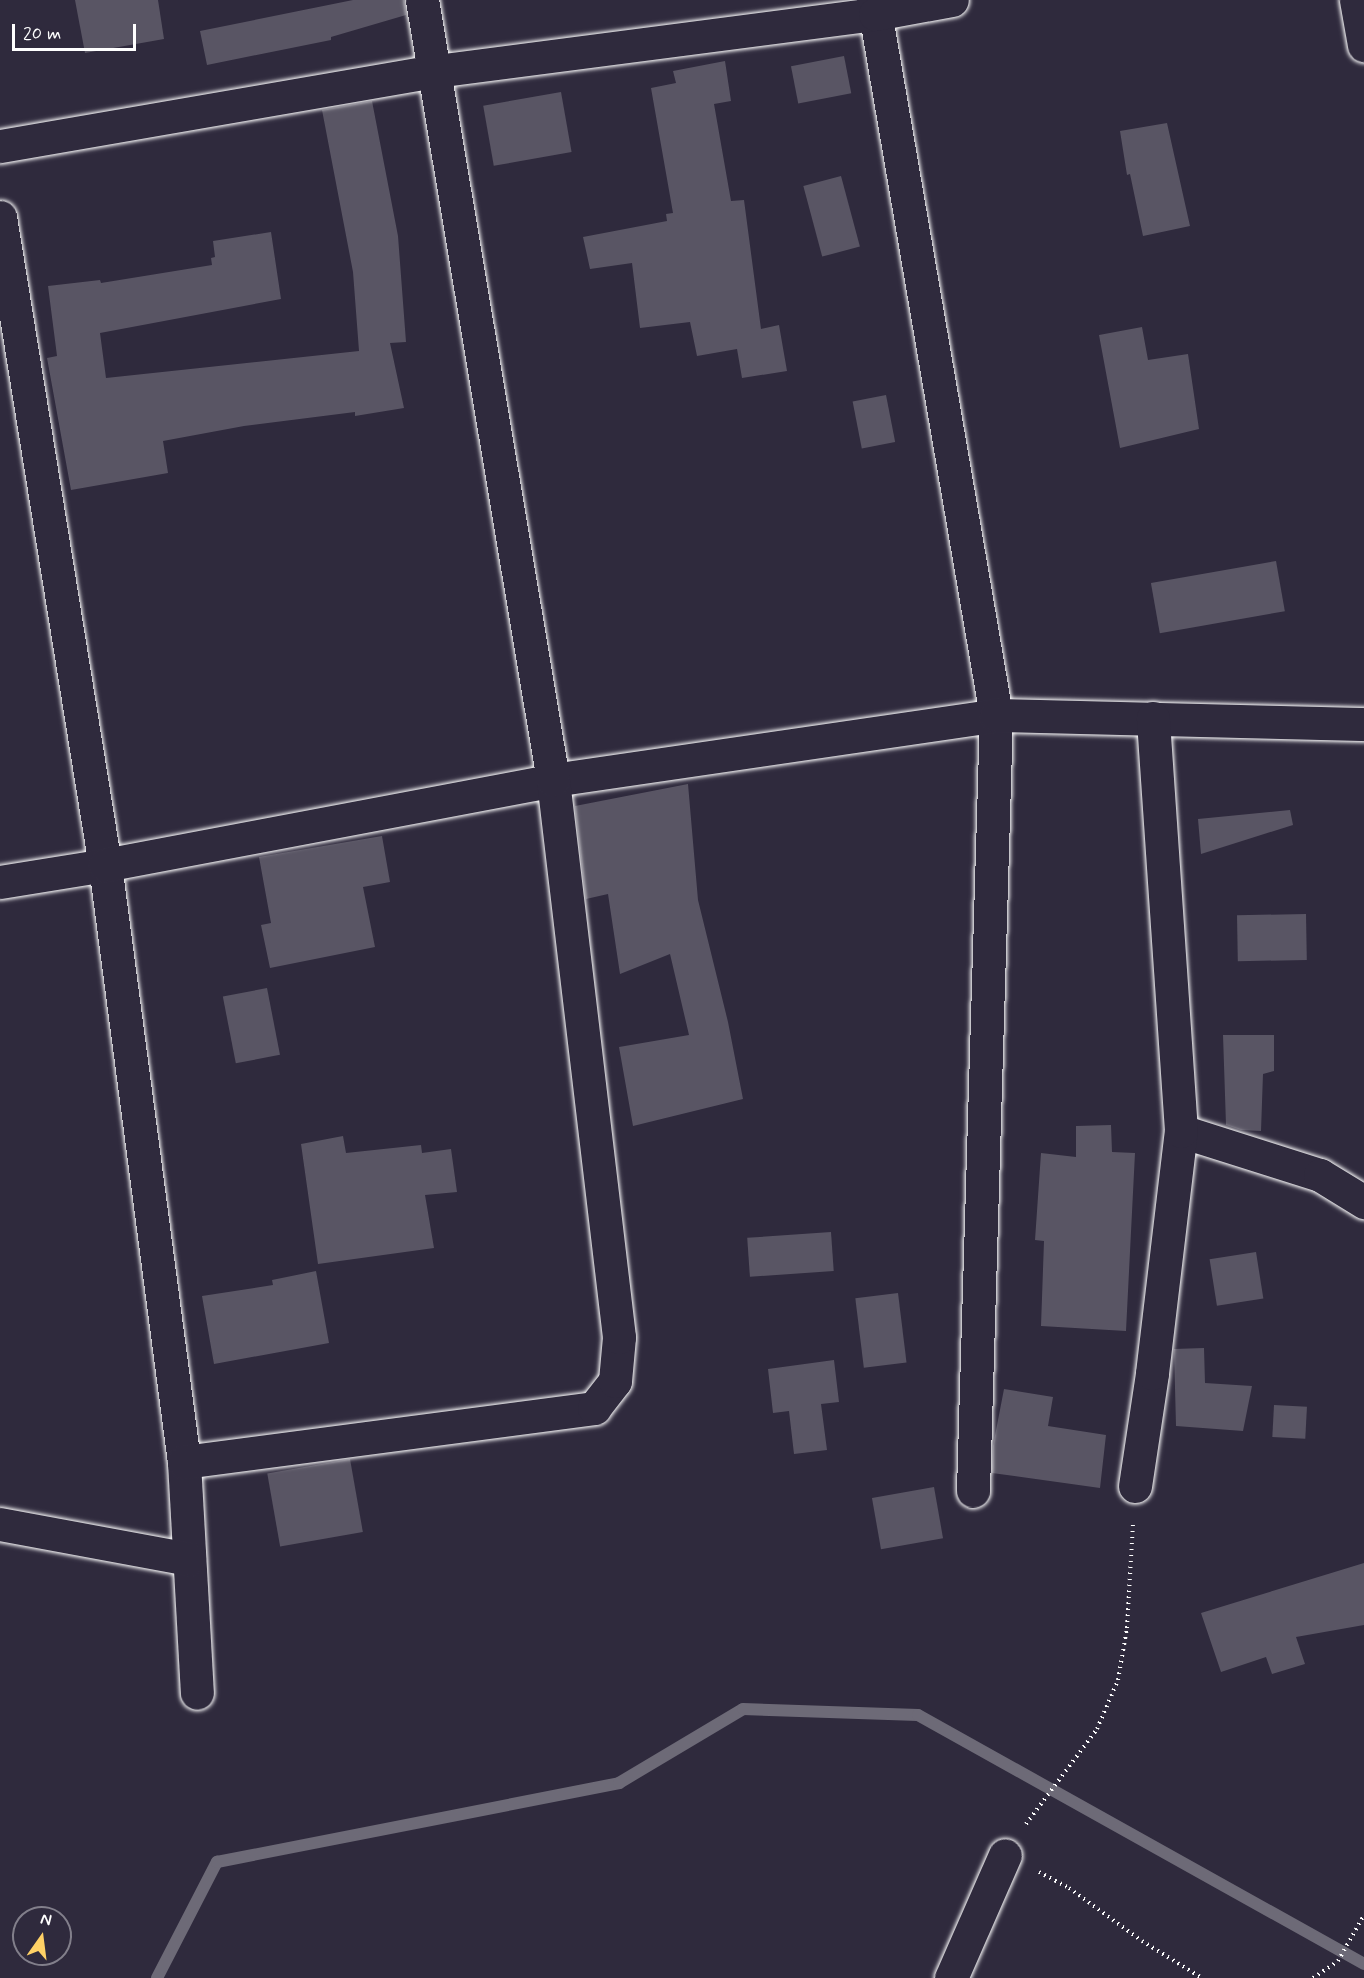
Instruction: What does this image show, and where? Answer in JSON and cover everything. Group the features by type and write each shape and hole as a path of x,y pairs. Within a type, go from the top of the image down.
{"street":[{"path":"184,1462 594,1408 615,1381 619,1337 553,780 436,71 422,0"},
{"path":"0,146 436,71 874,7 952,0"},
{"path":"1356,0 1364,45"},
{"path":"874,7 996,715 973,1491"},
{"path":"0,217 105,865 184,1462 197,1693"},
{"path":"0,882 105,865 553,780 996,715 1364,723"},
{"path":"1135,1486 1181,1131 1153,718"},
{"path":"1181,1131 1320,1175 1364,1202"},
{"path":"0,1524 189,1559"},
{"path":"951,1978 1005,1855"}],"path":[{"path":"1135,1486 1127,1628 1118,1680 1097,1729 1005,1855 1069,1888 1142,1941 1202,1978"},
{"path":"1313,1978 1338,1961 1364,1915"}],"building":[{"path":"75,0 158,0 164,39 85,53"},
{"path":"353,0 404,0 406,15 331,37 331,40 207,65 200,31"},
{"path":"844,56 851,93 798,104 791,66"},
{"path":"725,61 731,101 714,104 731,201 744,200 761,329 779,325 787,371 742,378 737,349 697,356 690,322 640,328 632,263 590,269 583,237 667,221 666,214 673,213 651,88 676,83 673,71"},
{"path":"561,92 572,152 494,166 483,106"},
{"path":"372,101 398,236 406,342 390,343 404,408 355,416 355,412 244,426 163,441 168,473 71,490 47,358 57,356 48,286 100,280 101,283 212,265 211,258 215,257 213,241 271,232 281,299 100,333 106,378 359,351 353,272 322,110"},
{"path":"1167,123 1190,226 1143,236 1130,174 1127,175 1120,131"},
{"path":"841,176 860,247 822,257 803,186"},
{"path":"1142,327 1148,360 1188,354 1199,429 1120,448 1099,335"},
{"path":"886,395 895,442 862,449 853,401"},
{"path":"1276,561 1285,611 1160,633 1151,583"},
{"path":"688,784 698,900 728,1022 743,1099 633,1126 619,1047 689,1035 670,954 620,974 608,894 586,899 575,806"},
{"path":"1290,810 1293,825 1201,854 1198,819"},
{"path":"382,836 390,882 363,887 375,947 270,968 261,925 271,923 259,857"},
{"path":"1306,914 1307,960 1238,961 1237,915"},
{"path":"267,988 280,1055 236,1063 223,997"},
{"path":"1223,1035 1274,1035 1274,1071 1263,1074 1261,1131 1241,1130 1226,1125"},
{"path":"1111,1125 1112,1152 1135,1153 1126,1331 1041,1326 1044,1241 1035,1240 1041,1153 1076,1157 1076,1126"},
{"path":"343,1136 346,1153 421,1145 422,1153 451,1149 457,1192 425,1195 434,1248 318,1264 301,1144"},
{"path":"831,1232 834,1271 750,1277 747,1238"},
{"path":"1256,1252 1263,1298 1217,1306 1210,1259"},
{"path":"316,1271 329,1343 214,1364 202,1296 273,1285 272,1280"},
{"path":"898,1293 907,1362 864,1368 855,1298"},
{"path":"1204,1348 1205,1383 1252,1386 1243,1431 1176,1426 1174,1349"},
{"path":"834,1360 839,1402 821,1404 827,1450 794,1454 789,1411 773,1413 768,1369"},
{"path":"1004,1389 1053,1397 1048,1426 1106,1435 1100,1488 992,1473 993,1446"},
{"path":"1274,1405 1307,1407 1305,1439 1272,1437"},
{"path":"350,1459 363,1532 280,1546 267,1474"},
{"path":"934,1487 943,1538 881,1549 872,1498"},
{"path":"1364,1563 1364,1625 1296,1637 1305,1664 1272,1674 1266,1657 1221,1672 1201,1613"}],"waterway":[{"path":"157,1978 217,1862 619,1783 743,1709 918,1715 1364,1964"}]}
